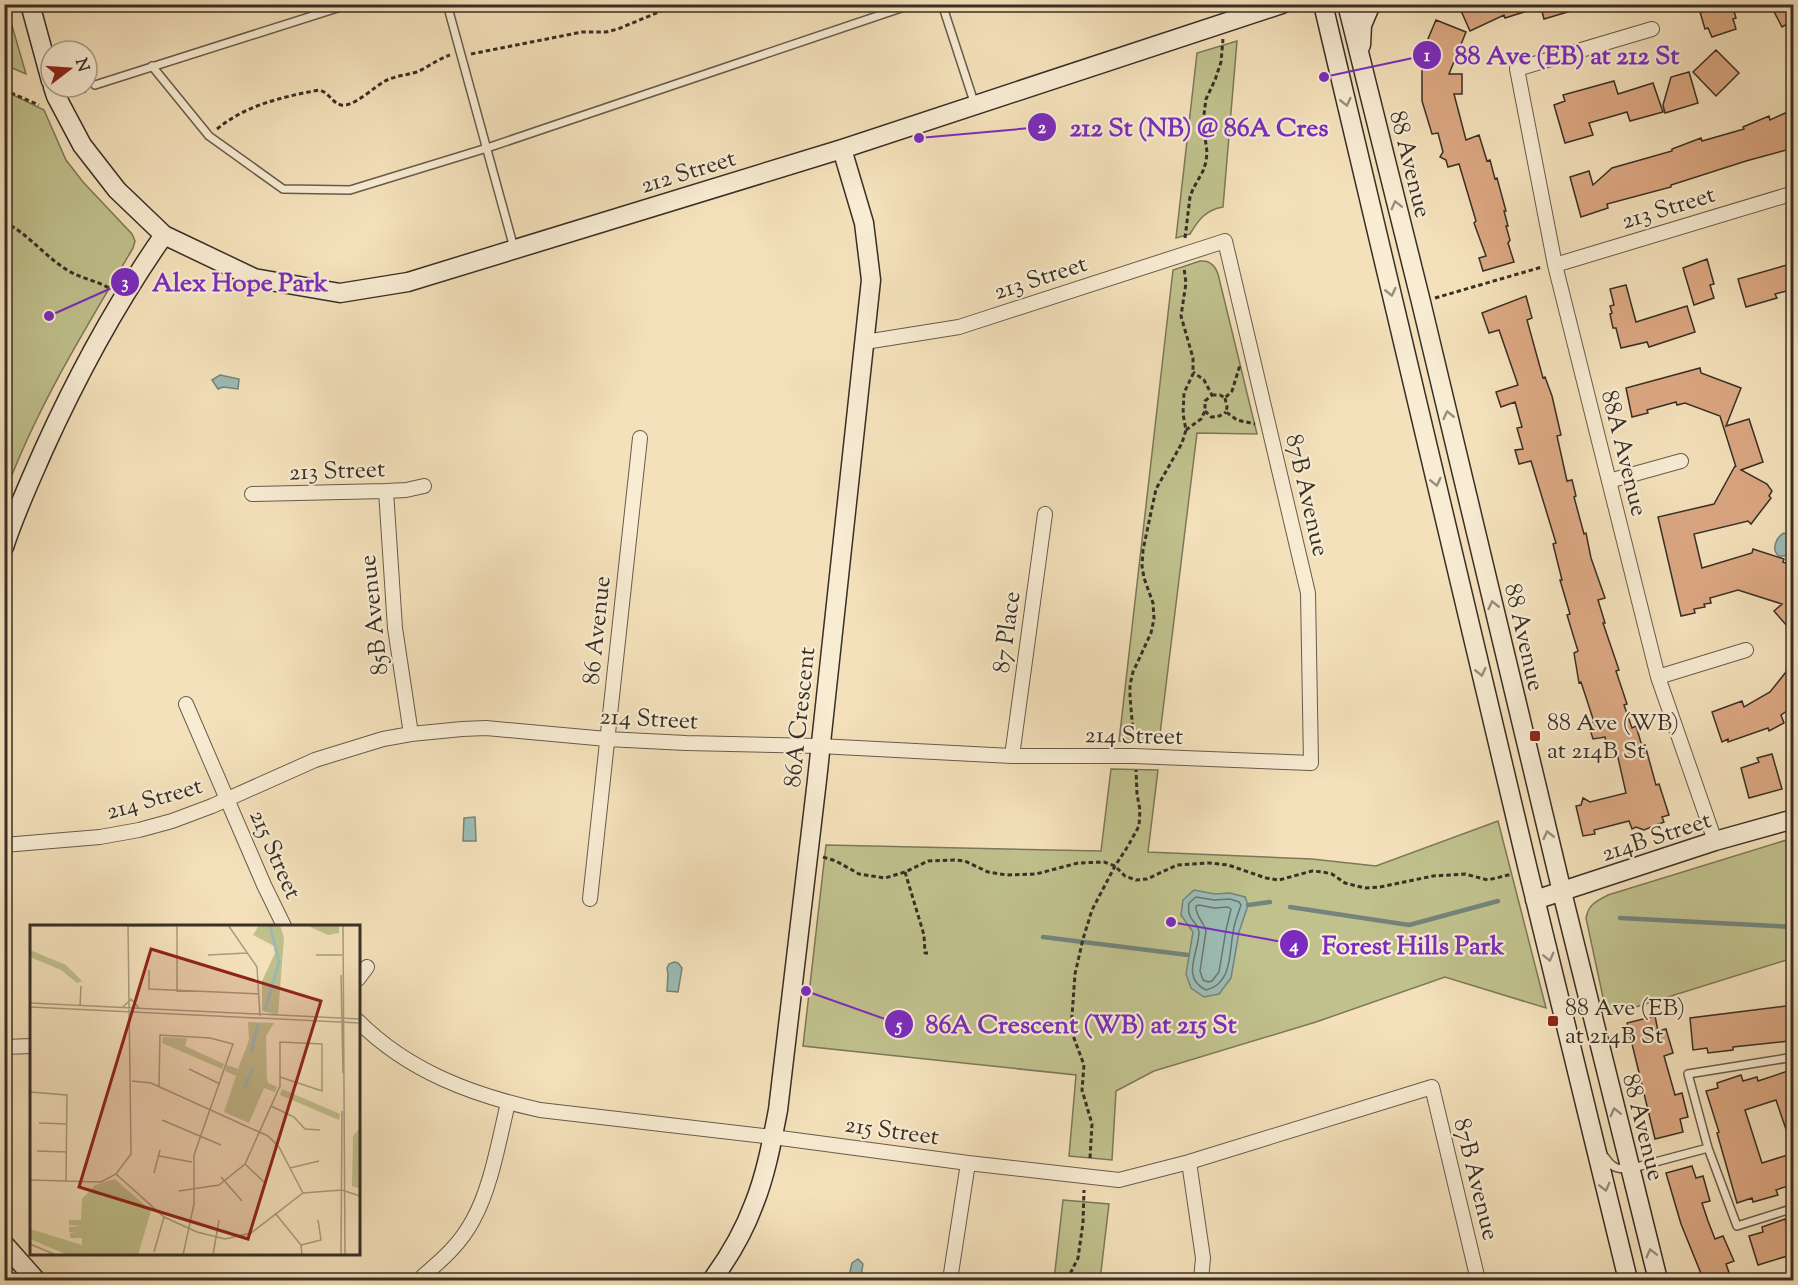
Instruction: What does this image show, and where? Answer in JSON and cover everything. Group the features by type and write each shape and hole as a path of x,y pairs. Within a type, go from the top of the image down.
{"street":[{"path":"30,4 40,39"},
{"name":"212 Street","path":"58,99 89,154 117,190 164,235 254,278 340,293 408,282 842,148 1282,4"},
{"name":"88 Avenue","path":"1323,4 1535,900 1628,1281"},
{"name":"88 Avenue","path":"1347,4 1658,1281"},
{"path":"1360,59 1362,25 1371,4"},
{"name":"88A Avenue","path":"1653,28 1517,69 1555,265 1658,677 1715,841"},
{"name":"86A Crescent","path":"712,1281 736,1242 754,1204 773,1137 808,855 871,280 864,223 842,148"},
{"name":"213 Street","path":"1555,265 1794,193"},
{"path":"4,547 63,406 87,359 124,295 164,235"},
{"name":"213 Street","path":"865,342 959,327 1225,241"},
{"name":"87B Avenue","path":"1225,241 1308,592 1311,764"},
{"name":"86 Avenue","path":"590,899 640,438"},
{"path":"1609,482 1681,461"},
{"name":"213 Street","path":"252,494 386,491 424,486"},
{"name":"85B Avenue","path":"386,491 394,628 411,734"},
{"name":"87 Place","path":"1012,756 1045,514"},
{"path":"1658,677 1746,650"},
{"name":"215 Street","path":"186,704 283,925"},
{"name":"214 Street","path":"4,845 78,840 139,830 188,816 315,760 411,734 462,729 486,728 606,739 819,746 1012,756 1134,756 1311,764"},
{"name":"214B Street","path":"1535,900 1715,841 1794,819"},
{"path":"360,976 367,967"},
{"name":"215 Street","path":"360,1023 387,1047 415,1066 453,1084 508,1104 540,1110 1119,1180 1189,1162 1432,1088"},
{"path":"4,1047 30,1046"},
{"name":"87B Avenue","path":"1432,1088 1478,1281"},
{"path":"423,1276 456,1245 474,1220 487,1185 508,1104"},
{"path":"1189,1162 1203,1258 1201,1281"},
{"path":"950,1281 968,1163"},
{"path":"4,1244 36,1281"}],"lane":[{"path":"99,83 350,4"},
{"path":"447,4 515,249"},
{"path":"152,66 209,136 283,189 350,190 488,148 913,4"},
{"path":"942,4 975,105"},
{"path":"1794,1057 1688,1074 1708,1148 1737,1226 1794,1208"},
{"path":"1593,1139 1611,1166 1618,1169 1629,1169 1708,1148"}],"path":[{"path":"209,136 228,120 263,103 319,90 326,92 342,106 350,105 384,81 417,72 439,59 460,51 472,54 582,32 606,32 678,4"},
{"path":"1185,240 1190,197 1206,162 1203,122 1206,99 1221,62 1225,23"},
{"path":"4,90 39,105"},
{"path":"4,222 19,231 63,268 124,295"},
{"path":"1090,1158 1092,1124 1082,1090 1084,1065 1071,1030 1076,975 1083,939 1092,910 1139,826 1141,818 1137,794 1130,685 1133,672 1151,633 1154,619 1153,603 1142,566 1143,549 1156,489 1182,443 1186,430 1183,414 1184,393 1193,372 1193,358 1181,316 1186,282 1184,263"},
{"path":"1421,302 1555,265"},
{"path":"1225,398 1232,391 1241,361"},
{"path":"1193,372 1204,380 1212,395"},
{"path":"1186,430 1201,419 1205,411 1205,401 1212,395 1225,398 1226,412 1220,416 1211,417 1205,411"},
{"path":"1226,412 1237,420 1256,425"},
{"path":"808,855 828,858 847,866 858,874 885,878 923,863 954,860 965,861 988,872 1017,875 1036,874 1078,863 1104,862 1115,866 1125,876 1136,880 1147,879 1178,865 1189,863 1228,865 1266,878 1279,879 1312,871 1323,872 1332,874 1345,883 1365,888 1433,876 1465,874 1488,880 1528,870"},
{"path":"905,872 924,935 925,953 928,953"},
{"path":"1067,1281 1078,1258 1083,1223 1084,1189"}],"green space":[{"path":"6,5 26,74 5,65 5,55 12,57 5,24"},
{"path":"1237,41 1223,207 1212,210 1204,216 1190,234 1176,238 1197,53"},
{"path":"5,91 44,110 66,160 83,182 132,234 135,241 47,398 5,493"},
{"path":"1200,261 1212,264 1218,274 1257,434 1197,433 1159,742 1119,741 1173,270"},
{"path":"1111,769 1158,770 1148,852 1312,859 1376,866 1498,821 1546,1008 1445,977 1316,1022 1154,1071 1116,1091 1112,1160 1069,1156 1076,1075 803,1046 826,845 1101,851"},
{"path":"1793,838 1793,958 1607,1016 1586,918 1593,904 1608,895"},
{"path":"1063,1200 1109,1204 1100,1280 1054,1280"}],"water":[{"path":"220,375 239,379 238,389 223,387 218,389 212,380"},
{"path":"1784,533 1790,537 1790,546 1785,556 1779,556 1775,550 1776,544"},
{"path":"475,817 476,841 463,841 464,818"},
{"path":"1194,890 1215,894 1230,893 1245,897 1248,905 1239,932 1231,978 1219,994 1204,997 1191,988 1186,974 1193,932 1181,915 1183,900"},
{"path":"674,962 682,968 678,992 667,991 667,968"},
{"path":"858,1259 863,1264 861,1276 863,1280 851,1280 849,1276 852,1263"}],"building":[{"path":"1458,4 1539,4 1540,7 1505,18 1504,15 1470,31"},
{"path":"1540,4 1580,4 1581,8 1544,19"},
{"path":"1700,4 1732,4 1736,29 1712,37 1708,28 1705,29"},
{"path":"1770,4 1794,4 1794,20 1782,27"},
{"path":"1436,20 1466,32 1449,74 1462,74 1462,94 1454,94 1466,140 1479,135 1487,161 1490,160 1495,179 1497,178 1506,211 1504,211 1508,226 1506,226 1510,240 1508,243 1514,262 1483,271 1479,258 1486,256 1474,223 1476,221 1459,164 1448,167 1446,160 1440,157 1443,152 1438,133 1432,134 1422,101 1422,53"},
{"path":"1716,50 1739,73 1716,96 1693,72"},
{"path":"1689,72 1698,103 1665,113 1663,105 1671,77"},
{"path":"1614,81 1618,94 1653,83 1663,112 1630,121 1627,112 1589,123 1593,135 1565,143 1554,105 1565,101 1563,95"},
{"path":"1794,109 1794,148 1746,161 1671,185 1671,187 1607,204 1608,208 1581,217 1570,177 1589,171 1593,185 1612,168 1672,151 1672,149 1701,138 1702,141 1744,129 1743,127 1769,116 1770,120"},
{"path":"1707,259 1714,284 1710,285 1714,298 1694,305 1683,268"},
{"path":"1794,263 1794,289 1775,294 1777,298 1746,307 1738,279"},
{"path":"1626,285 1636,322 1687,306 1695,332 1649,347 1647,342 1621,348 1610,314 1612,313 1610,306 1614,305 1610,289"},
{"path":"1526,296 1532,318 1527,320 1543,378 1545,377 1552,396 1561,435 1557,436 1567,481 1572,480 1584,534 1586,533 1591,558 1605,598 1598,600 1605,623 1603,623 1619,670 1616,671 1627,704 1624,705 1632,728 1636,726 1642,746 1645,745 1656,785 1659,784 1669,815 1662,817 1664,822 1644,830 1636,827 1632,829 1629,821 1594,830 1595,834 1583,836 1576,806 1581,805 1583,798 1590,802 1626,793 1616,749 1608,751 1605,737 1593,739 1588,723 1594,722 1581,682 1579,683 1574,653 1578,651 1567,615 1570,614 1553,544 1556,543 1531,461 1519,464 1515,450 1523,449 1517,428 1522,427 1515,402 1501,407 1496,392 1518,385 1499,330 1489,333 1482,313"},
{"path":"1700,368 1701,373 1741,388 1726,426 1749,419 1763,462 1741,470 1767,484 1772,491 1769,496 1771,498 1751,524 1748,521 1694,534 1702,568 1752,553 1753,549 1784,559 1783,562 1794,566 1794,634 1774,611 1782,604 1738,590 1710,598 1711,603 1704,604 1705,607 1694,609 1695,613 1681,616 1658,517 1714,504 1736,467 1720,416 1685,403 1677,405 1676,402 1632,417 1626,388"},
{"path":"1794,662 1794,706 1781,715 1784,723 1769,731 1768,728 1722,742 1712,712 1742,701 1744,707 1770,692"},
{"path":"1772,754 1782,789 1749,798 1741,768 1759,762 1757,758"},
{"path":"1794,1005 1794,1036 1789,1037 1789,1041 1733,1047 1733,1050 1708,1053 1707,1048 1693,1050 1690,1018"},
{"path":"1655,1016 1658,1031 1666,1029 1673,1053 1664,1056 1675,1095 1682,1093 1688,1117 1680,1119 1683,1132 1655,1139 1627,1023"},
{"path":"1794,1069 1794,1144 1791,1144 1776,1100 1745,1110 1762,1163 1794,1153 1794,1184 1776,1190 1778,1195 1753,1202 1752,1198 1737,1203 1706,1091 1718,1088 1717,1083 1741,1075 1743,1081 1757,1077 1758,1081"},
{"path":"1692,1166 1696,1178 1703,1176 1710,1201 1702,1203 1715,1239 1723,1236 1734,1261 1726,1264 1732,1281 1704,1281 1681,1224 1666,1173"},
{"path":"1785,1219 1787,1224 1794,1222 1794,1254 1758,1265 1749,1236 1763,1232 1762,1227"}],"waterway":[{"path":"1290,907 1409,925 1498,901"},
{"path":"1248,905 1270,902"},
{"path":"1620,918 1794,927"},
{"path":"1043,937 1188,955"}],"place":[{"name":"88 Ave (EB) at 212 St","path":"1324,77"},
{"name":"212 St (NB) @ 86A Cres","path":"919,138"},
{"name":"Alex Hope Park","path":"49,316"},
{"name":"88 Ave (WB) at 214B St","path":"1535,736"},
{"name":"Forest Hills Park","path":"1171,922"},
{"name":"86A Crescent (WB) at 215 St","path":"806,991"},
{"name":"88 Ave (EB) at 214B St","path":"1553,1021"}]}
